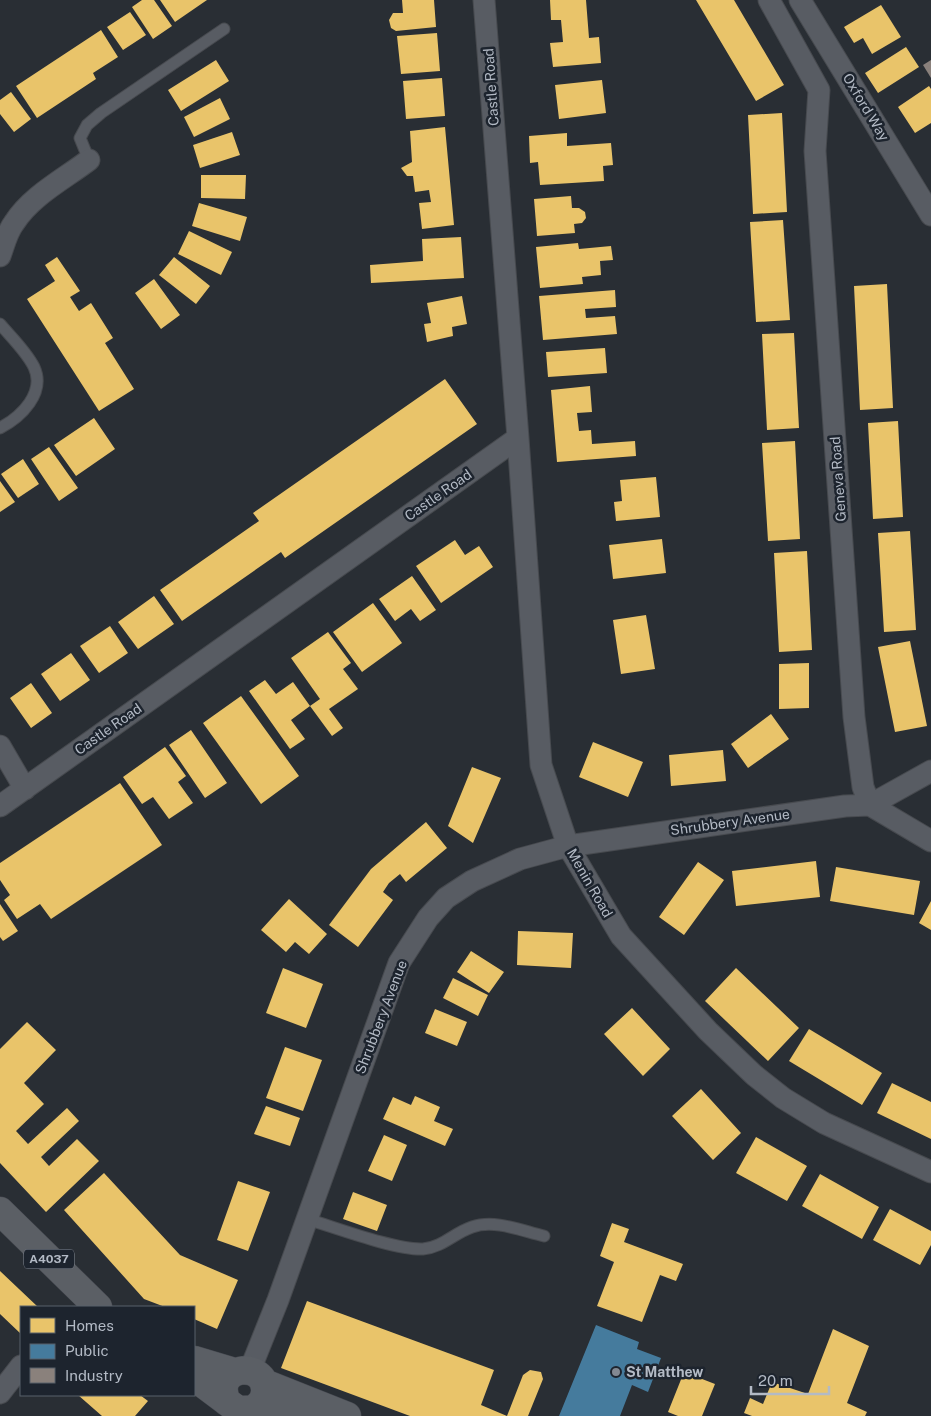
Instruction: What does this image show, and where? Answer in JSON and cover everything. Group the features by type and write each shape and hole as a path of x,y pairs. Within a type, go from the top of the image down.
{"main road":[{"name":"A4037","path":"0,1211 97,1306"},
{"path":"195,1360 249,1375 347,1416"},
{"path":"238,1409 224,1389 229,1377 249,1375"},
{"path":"238,1409 262,1401 265,1394 249,1375"},
{"path":"195,1378 238,1409 270,1409 295,1416"}],"street":[{"name":"Castle Road","path":"0,806 518,438 484,0"},
{"name":"Geneva Road","path":"769,0 819,90 815,151 854,717 863,787 870,805"},
{"name":"Oxford Way","path":"800,0 931,215"},
{"path":"0,256 13,224 32,202 89,160"},
{"name":"Menin Road","path":"518,438 541,765 568,846 621,936 708,1031 754,1075 784,1098 824,1123 931,1172"},
{"path":"0,746 24,789"},
{"path":"870,805 931,771"},
{"path":"870,805 931,841"},
{"name":"Shrubbery Avenue","path":"249,1375 278,1300 399,962 428,918 446,898 472,881 520,859 568,846 845,806 870,805"},
{"path":"0,1393 20,1367"}],"lane":[{"path":"89,160 80,138 87,126 101,113 224,29"},
{"path":"0,324 29,359 37,380 35,393 30,402 21,413 0,428"},
{"path":"307,1219 398,1246 422,1249 444,1244 471,1227 484,1225 498,1225 544,1236"}],"building: Homes":[{"path":"142,0 154,0 172,26 153,39 132,7"},
{"path":"160,0 207,0 175,22"},
{"path":"402,0 434,0 436,27 396,31 391,28 389,20 393,13 403,13"},
{"path":"550,0 586,0 589,38 599,37 601,63 553,67 550,43 563,42 561,20 551,20"},
{"path":"696,0 734,0 784,85 756,101"},
{"path":"881,5 901,37 872,54 863,38 854,43 844,27"},
{"path":"130,12 146,35 123,50 107,27"},
{"path":"101,30 118,57 93,73 96,79 37,118 16,86"},
{"path":"437,33 440,71 401,74 397,36"},
{"path":"906,47 919,67 878,93 865,73"},
{"path":"216,60 229,81 181,111 168,90"},
{"path":"442,78 445,116 406,119 403,81"},
{"path":"602,80 606,113 559,119 555,85"},
{"path":"929,86 931,89 931,123 915,133 898,107"},
{"path":"11,92 31,119 14,132 0,114 0,100"},
{"path":"220,98 230,119 194,137 184,117"},
{"path":"782,113 787,212 753,214 748,115"},
{"path":"445,127 454,225 422,229 419,203 431,202 429,190 415,192 413,176 407,176 401,168 412,162 410,131"},
{"path":"232,132 240,155 200,168 193,145"},
{"path":"567,133 567,146 611,143 613,165 603,166 604,181 540,185 538,162 530,163 529,136"},
{"path":"201,175 246,175 245,199 201,198"},
{"path":"571,196 572,208 579,208 585,212 586,218 582,223 574,224 575,233 537,236 534,199"},
{"path":"199,203 247,217 240,241 192,226"},
{"path":"783,220 790,320 756,322 750,222"},
{"path":"189,231 232,252 221,275 178,254"},
{"path":"461,237 464,278 371,283 370,265 423,261 422,239"},
{"path":"578,243 579,249 611,246 613,260 600,261 601,275 582,277 583,284 540,288 536,247"},
{"path":"57,257 80,291 70,297 79,311 91,303 113,338 105,343 134,389 99,411 27,299 55,281 45,265"},
{"path":"174,257 210,286 196,304 159,275"},
{"path":"154,279 180,315 161,329 135,293"},
{"path":"887,284 893,408 860,410 854,286"},
{"path":"615,290 616,307 585,309 586,318 615,316 617,334 543,340 539,296"},
{"path":"462,296 467,324 452,327 453,336 427,342 424,324 431,323 427,303"},
{"path":"794,333 799,428 767,430 762,334"},
{"path":"605,348 607,373 548,377 546,352"},
{"path":"445,379 477,424 285,558 281,552 182,621 160,590 259,521 253,513"},
{"path":"590,386 592,412 577,413 579,431 591,430 592,444 635,441 636,456 557,462 551,390"},
{"path":"94,418 115,449 76,476 54,445"},
{"path":"898,421 903,517 873,519 868,423"},
{"path":"795,441 800,539 768,541 762,443"},
{"path":"49,447 78,488 59,501 31,459"},
{"path":"23,459 39,484 18,498 1,474"},
{"path":"656,477 660,517 616,521 614,502 622,501 620,480"},
{"path":"0,481 15,502 0,512"},
{"path":"910,531 916,630 884,632 878,533"},
{"path":"662,539 666,573 613,579 609,545"},
{"path":"455,540 465,555 479,546 493,567 441,603 416,566"},
{"path":"807,551 812,650 779,652 774,553"},
{"path":"412,576 436,610 420,621 411,609 395,621 379,599"},
{"path":"154,596 174,624 138,649 118,622"},
{"path":"373,603 402,643 362,672 333,632"},
{"path":"646,615 655,669 621,674 613,620"},
{"path":"110,626 128,653 99,673 80,646"},
{"path":"328,632 351,663 343,669 358,689 329,709 343,728 332,736 310,706 320,699 291,658"},
{"path":"910,641 927,726 895,732 878,647"},
{"path":"71,653 90,680 60,701 41,674"},
{"path":"809,663 809,708 779,709 779,664"},
{"path":"265,680 276,694 293,682 310,706 291,720 305,739 290,749 249,691"},
{"path":"31,683 52,713 31,728 10,698"},
{"path":"241,696 299,776 261,804 203,723"},
{"path":"771,714 789,739 748,768 731,744"},
{"path":"191,730 227,783 205,798 169,745"},
{"path":"593,742 643,762 628,797 579,777"},
{"path":"165,747 186,776 178,782 193,803 169,819 153,797 142,804 123,777"},
{"path":"723,750 726,781 671,786 669,755"},
{"path":"472,767 501,778 473,843 448,826"},
{"path":"120,783 162,845 51,919 40,904 17,919 4,900 10,895 0,880 0,863"},
{"path":"426,822 447,848 406,882 400,874 389,883 383,892 393,900 358,947 329,925 371,869"},
{"path":"816,861 820,897 736,906 732,871"},
{"path":"698,862 724,880 684,935 659,917"},
{"path":"836,867 920,881 914,915 830,901"},
{"path":"289,899 327,934 309,954 295,942 286,952 261,930"},
{"path":"931,901 931,930 919,923"},
{"path":"0,904 18,931 3,941 0,937"},
{"path":"518,931 573,933 571,968 517,965"},
{"path":"471,951 504,972 489,993 457,972"},
{"path":"283,968 323,984 306,1028 266,1013"},
{"path":"736,968 799,1028 768,1061 705,1001"},
{"path":"453,978 488,995 478,1016 443,998"},
{"path":"632,1008 670,1049 643,1076 604,1034"},
{"path":"435,1009 467,1022 457,1046 425,1033"},
{"path":"27,1022 56,1050 24,1083 44,1104 16,1131 28,1144 67,1108 79,1121 41,1157 49,1166 77,1139 99,1161 46,1212 0,1163 0,1049"},
{"path":"809,1029 882,1073 862,1105 789,1061"},
{"path":"285,1047 322,1060 303,1111 266,1098"},
{"path":"892,1083 931,1102 931,1139 877,1113"},
{"path":"701,1089 741,1133 713,1160 672,1116"},
{"path":"415,1096 440,1107 434,1121 453,1129 445,1146 383,1119 393,1097 411,1105"},
{"path":"266,1106 300,1118 290,1146 254,1134"},
{"path":"384,1135 407,1145 392,1181 368,1171"},
{"path":"756,1137 807,1166 787,1201 736,1173"},
{"path":"104,1173 180,1255 238,1280 217,1329 195,1319 195,1306 162,1306 144,1299 64,1210"},
{"path":"820,1174 879,1207 862,1239 802,1206"},
{"path":"238,1181 270,1192 248,1251 217,1240"},
{"path":"353,1192 387,1205 377,1231 343,1219"},
{"path":"890,1209 931,1231 931,1245 920,1265 873,1240"},
{"path":"612,1223 629,1229 624,1242 683,1264 676,1281 660,1275 642,1322 597,1306 614,1262 600,1256"},
{"path":"0,1271 37,1306 20,1306 20,1333 0,1314"},
{"path":"307,1301 494,1370 481,1405 507,1416 410,1416 281,1368"},
{"path":"833,1329 869,1346 847,1403 867,1412 865,1416 752,1416 744,1413 750,1398 763,1404 772,1382 808,1394"},
{"path":"530,1370 541,1372 543,1379 528,1416 507,1416 523,1375"},
{"path":"684,1372 715,1384 702,1416 678,1416 668,1412"},
{"path":"79,1396 141,1396 148,1401 135,1416 102,1416"}],"building: Public":[{"name":"St Matthew","path":"596,1325 639,1342 637,1349 661,1358 648,1392 632,1385 620,1416 559,1416"}],"building: Industry":[{"path":"931,60 931,78 923,65"}],"place":[{"name":"St Matthew","path":"616,1372"}]}
